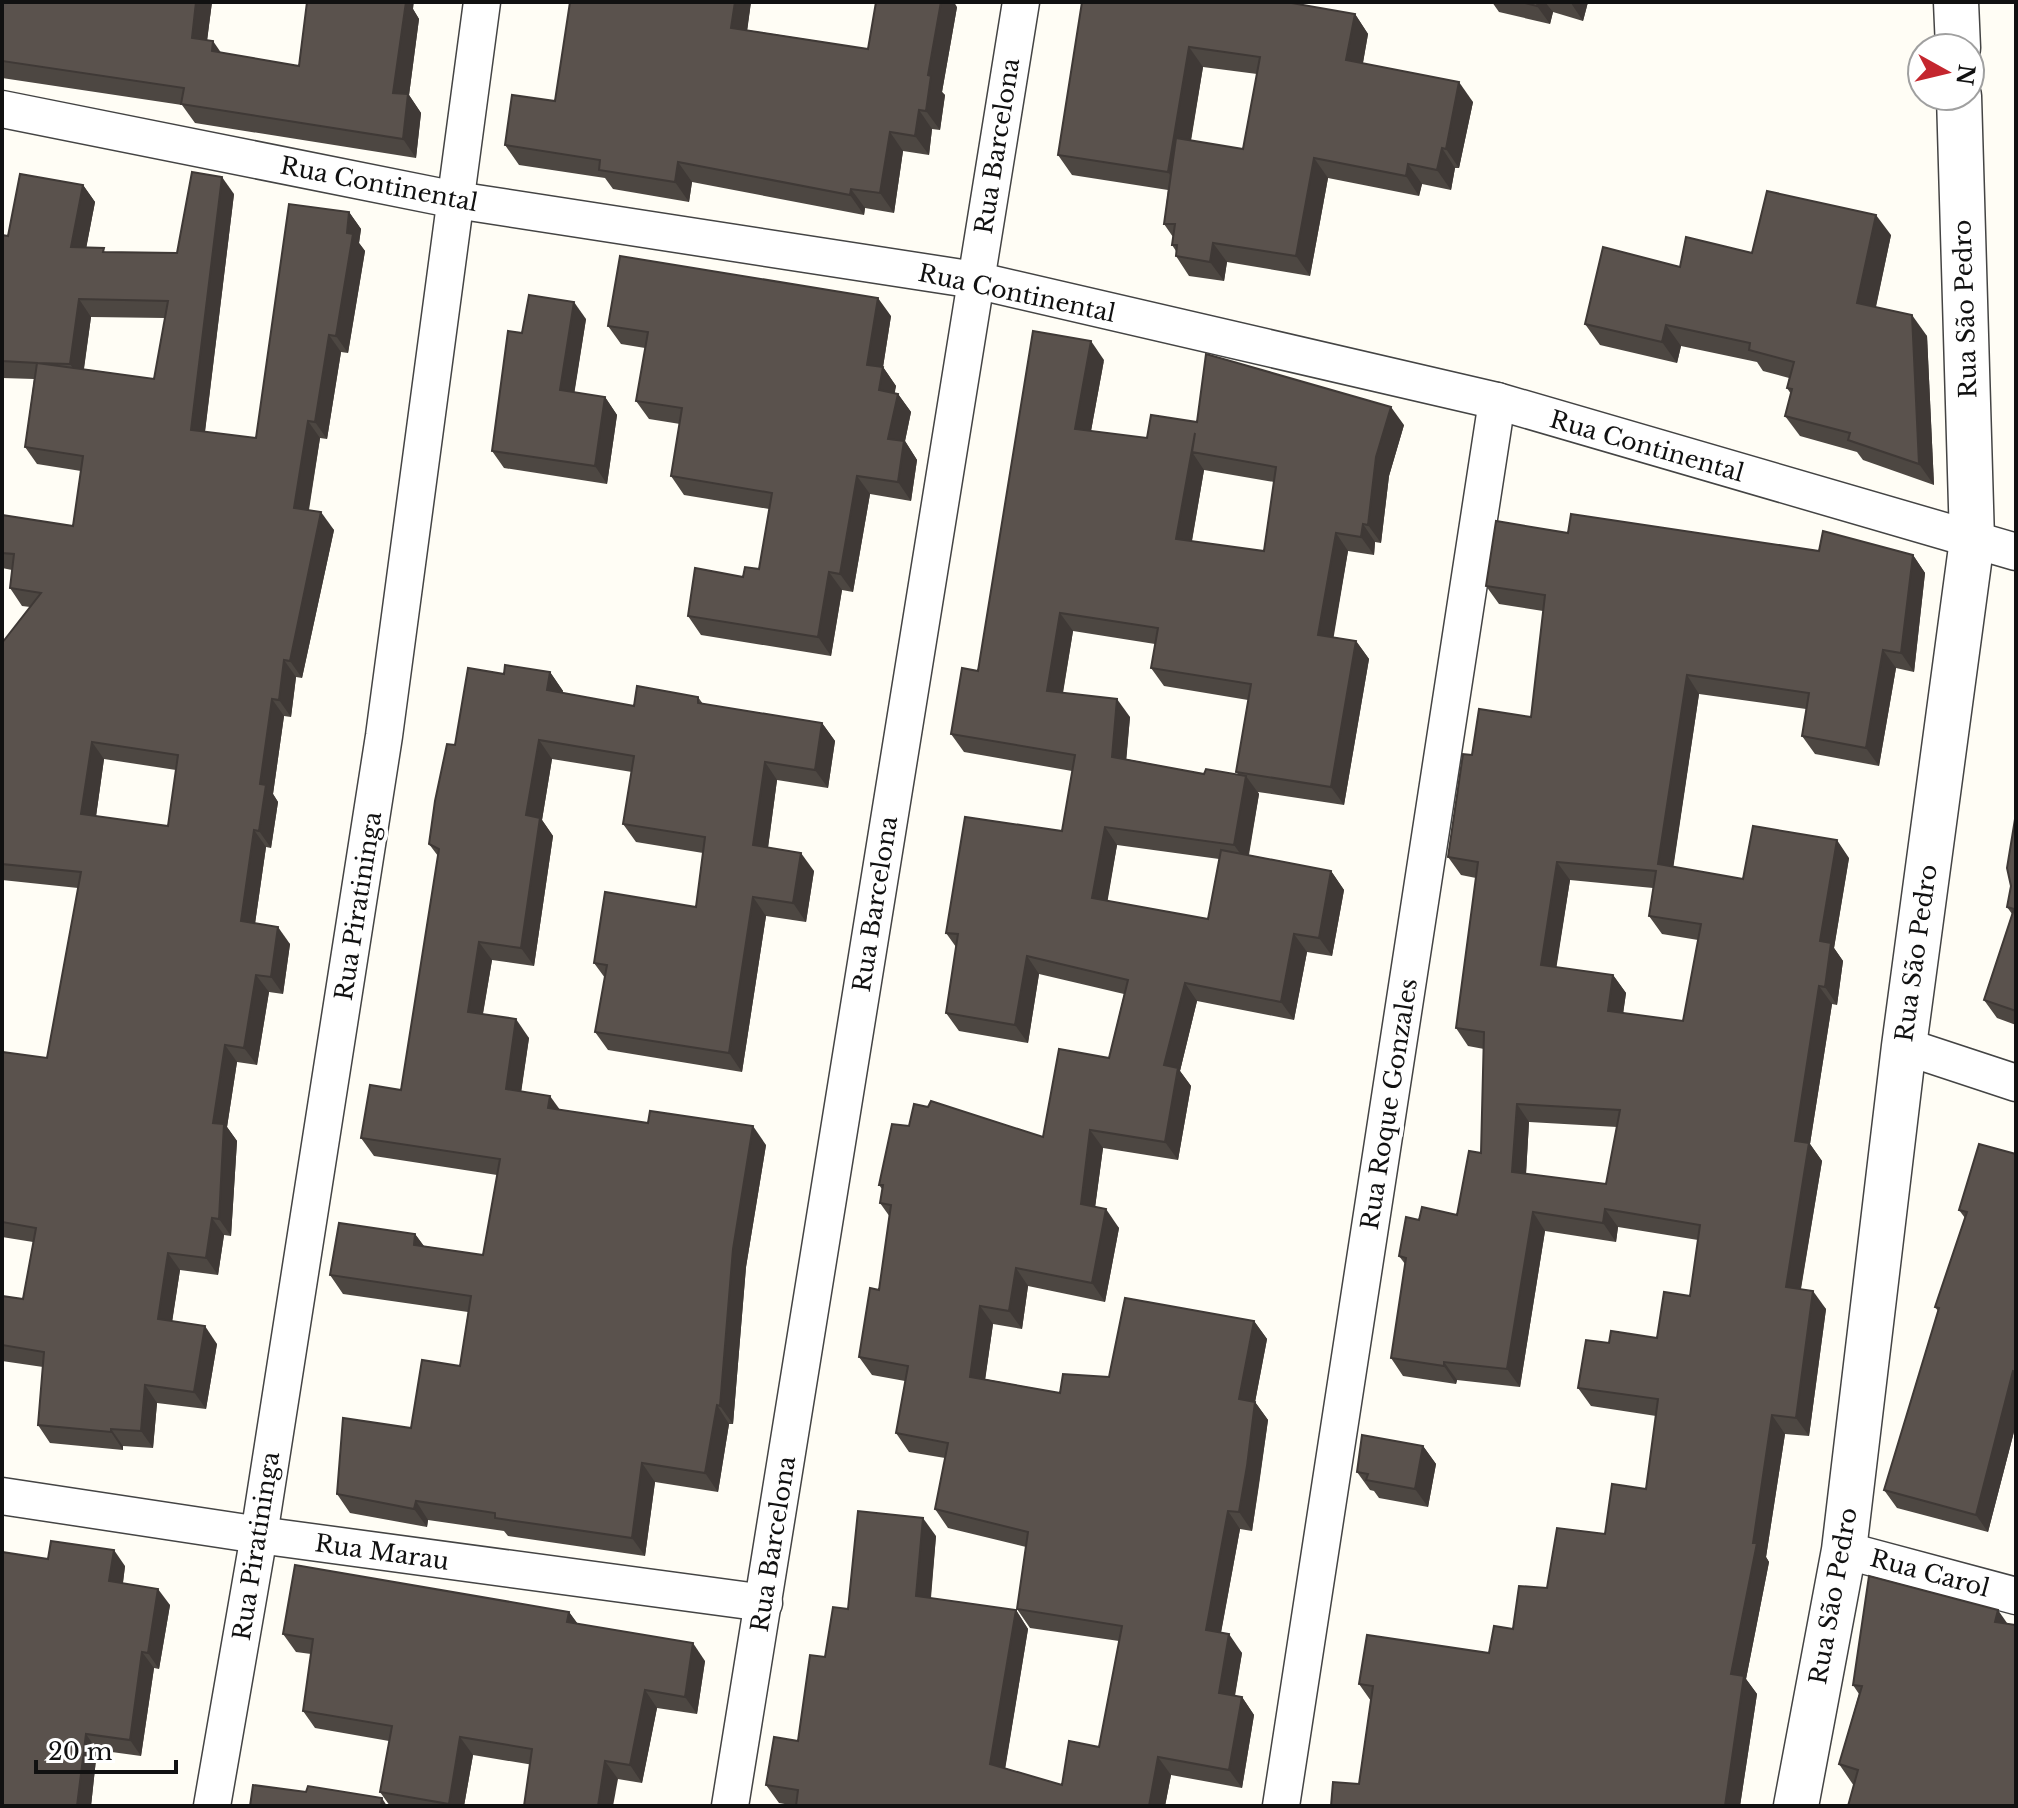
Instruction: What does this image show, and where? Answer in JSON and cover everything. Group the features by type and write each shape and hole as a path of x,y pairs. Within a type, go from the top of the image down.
{"street":[{"name":"Rua Piratininga","path":"212,1806 259,1535 384,736 482,2"},
{"name":"Rua Barcelona","path":"730,1806 1021,2"},
{"path":"1956,2 1957,32"},
{"name":"Rua Continental","path":"2,109 456,200 975,280 1497,401 2016,552"},
{"name":"Rua São Pedro","path":"1796,1806 1844,1550 1904,1046 1972,540 1959,112"},
{"name":"Rua Roque Gonzales","path":"1281,1806 1497,401"},
{"path":"1904,1046 2016,1083"},
{"name":"Rua Marau","path":"2,1496 259,1535 764,1603"},
{"name":"Rua Carol","path":"1844,1550 2016,1596"}],"building":[{"path":"2,2 196,2 192,38 213,41 212,51 299,66 307,2 406,2 393,93 408,94 403,139 181,104 184,88 2,61"},
{"path":"570,2 735,2 731,28 868,49 876,2 941,2 928,75 931,76 926,111 919,110 915,136 890,132 880,193 851,189 850,195 678,162 675,182 599,170 600,160 505,145 512,95 555,101"},
{"path":"1082,2 1286,2 1355,14 1346,60 1459,82 1446,149 1442,148 1437,170 1408,164 1406,176 1314,158 1296,256 1213,243 1210,262 1176,256 1177,245 1172,245 1175,224 1164,224 1176,138 1243,149 1260,57 1189,47 1168,172 1058,155"},
{"path":"192,172 222,177 191,430 256,438 289,204 349,212 347,233 353,234 336,336 329,335 315,422 308,421 294,508 321,512 290,661 284,660 279,700 272,699 260,784 266,785 259,831 254,830 241,921 278,927 271,977 256,975 244,1048 225,1045 213,1123 224,1124 219,1219 212,1218 206,1258 168,1253 158,1319 205,1326 194,1392 145,1385 141,1431 111,1429 111,1432 38,1425 44,1352 2,1345 2,1296 23,1299 36,1228 2,1222 2,1052 47,1058 81,872 2,864 2,643 41,593 10,588 14,554 2,553 2,515 73,526 83,456 25,447 37,363 2,361 2,235 8,236 20,174 83,185 71,247 104,248 103,252 177,253","holes":["79,299 168,301 154,379 37,363 70,364","92,742 178,755 168,826 81,814"]},
{"path":"1767,191 1876,215 1857,303 1912,315 1919,464 1848,440 1850,433 1785,416 1792,389 1787,388 1794,362 1749,350 1750,343 1666,325 1662,342 1585,324 1603,247 1680,267 1686,237 1752,253"},
{"path":"620,256 878,298 867,365 883,367 879,390 898,394 888,439 904,441 898,482 857,476 840,574 829,572 818,637 688,616 695,568 743,577 745,567 759,569 772,493 671,476 682,408 636,401 648,332 608,326"},
{"path":"529,295 574,302 560,390 605,397 595,466 492,451 508,331 522,333"},
{"path":"1033,331 1091,341 1075,429 1147,438 1151,415 1197,422 1206,354 1391,407 1376,457 1368,525 1363,524 1361,537 1336,533 1318,635 1356,641 1331,787 1236,772 1251,684 1151,668 1158,628 1060,613 1047,691 1117,699 1112,757 1204,774 1206,769 1246,776 1234,845 1105,827 1092,898 1208,919 1221,850 1331,871 1319,938 1294,934 1281,1002 1185,983 1164,1065 1178,1068 1165,1142 1090,1130 1081,1204 1106,1209 1092,1283 1016,1268 1009,1311 980,1306 970,1377 1060,1393 1063,1374 1109,1377 1125,1298 1254,1321 1239,1399 1255,1402 1247,1466 1239,1512 1228,1511 1206,1630 1229,1634 1219,1693 1242,1697 1229,1770 1158,1757 1149,1806 796,1806 798,1790 766,1785 774,1737 798,1741 810,1655 825,1657 833,1607 848,1609 858,1511 923,1518 916,1596 1016,1610 990,1764 1062,1785 1069,1741 1099,1747 1122,1626 1017,1609 1028,1532 935,1509 948,1443 896,1433 908,1366 859,1357 870,1288 879,1290 891,1205 880,1203 883,1185 879,1185 892,1124 909,1126 914,1104 928,1107 931,1101 1043,1137 1059,1049 1109,1058 1128,980 1027,956 1015,1025 946,1013 958,934 946,933 965,817 1062,831 1075,755 951,734 962,668 978,671","holes":["1195,433 1192,452 1276,467 1264,551 1176,539"]},
{"path":"1571,514 1819,551 1823,531 1913,555 1901,653 1883,650 1866,748 1802,736 1809,693 1687,675 1658,864 1743,879 1753,826 1837,840 1820,941 1831,943 1825,987 1819,986 1795,1141 1809,1143 1786,1287 1813,1291 1796,1418 1772,1415 1753,1543 1757,1543 1731,1674 1744,1676 1725,1806 1331,1806 1333,1782 1359,1784 1373,1686 1359,1684 1367,1635 1489,1653 1494,1626 1513,1629 1519,1586 1547,1588 1557,1528 1605,1534 1612,1484 1646,1489 1658,1399 1578,1388 1586,1340 1609,1343 1611,1331 1657,1338 1664,1292 1690,1296 1700,1225 1605,1209 1603,1223 1533,1212 1507,1369 1444,1362 1444,1366 1391,1358 1406,1258 1399,1256 1406,1217 1419,1220 1422,1207 1457,1215 1469,1151 1481,1153 1484,1032 1456,1028 1478,862 1448,857 1463,754 1472,755 1479,709 1531,717 1545,595 1486,586 1496,521 1568,533","holes":["1557,862 1656,871 1649,916 1701,924 1683,1021 1608,1011 1613,975 1541,965","1517,1104 1620,1110 1606,1184 1512,1172"]},
{"path":"505,665 550,672 547,690 634,706 637,686 698,697 698,703 822,723 815,770 765,762 753,845 801,853 793,903 753,897 729,1053 595,1032 607,965 594,963 605,892 696,907 705,837 623,824 634,756 539,740 526,815 540,818 521,948 479,942 468,1012 516,1019 506,1089 550,1096 548,1108 648,1123 650,1111 753,1126 733,1249 720,1406 717,1405 705,1473 642,1463 632,1538 495,1518 495,1513 416,1501 414,1509 337,1494 343,1418 411,1428 422,1360 460,1366 471,1296 330,1275 339,1223 415,1234 414,1245 483,1255 500,1159 361,1138 370,1085 401,1090 439,849 429,844 435,801 447,744 455,745 468,668 504,674"},
{"path":"2016,813 2016,1011 1984,1000 2014,909 2007,907 2011,886 2007,868"},
{"path":"1979,1144 2016,1154 2016,1372 2013,1371 1976,1515 1884,1490 1939,1308 1935,1307 1967,1212 1959,1210"},
{"path":"1362,1435 1423,1446 1415,1489 1366,1480 1368,1474 1357,1472"},
{"path":"51,1541 114,1550 109,1581 158,1589 148,1653 142,1652 130,1740 86,1734 77,1806 2,1806 2,1552 48,1559"},
{"path":"295,1565 569,1612 567,1622 693,1643 685,1697 645,1690 630,1765 605,1761 598,1806 524,1806 532,1749 460,1737 449,1804 380,1792 392,1726 303,1711 313,1639 283,1634"},
{"path":"1869,1576 1998,1610 1995,1622 2016,1625 2016,1806 1848,1806 1858,1770 1839,1764 1862,1686 1853,1685"},
{"path":"253,1785 306,1792 308,1786 382,1798 381,1806 250,1806"}]}
